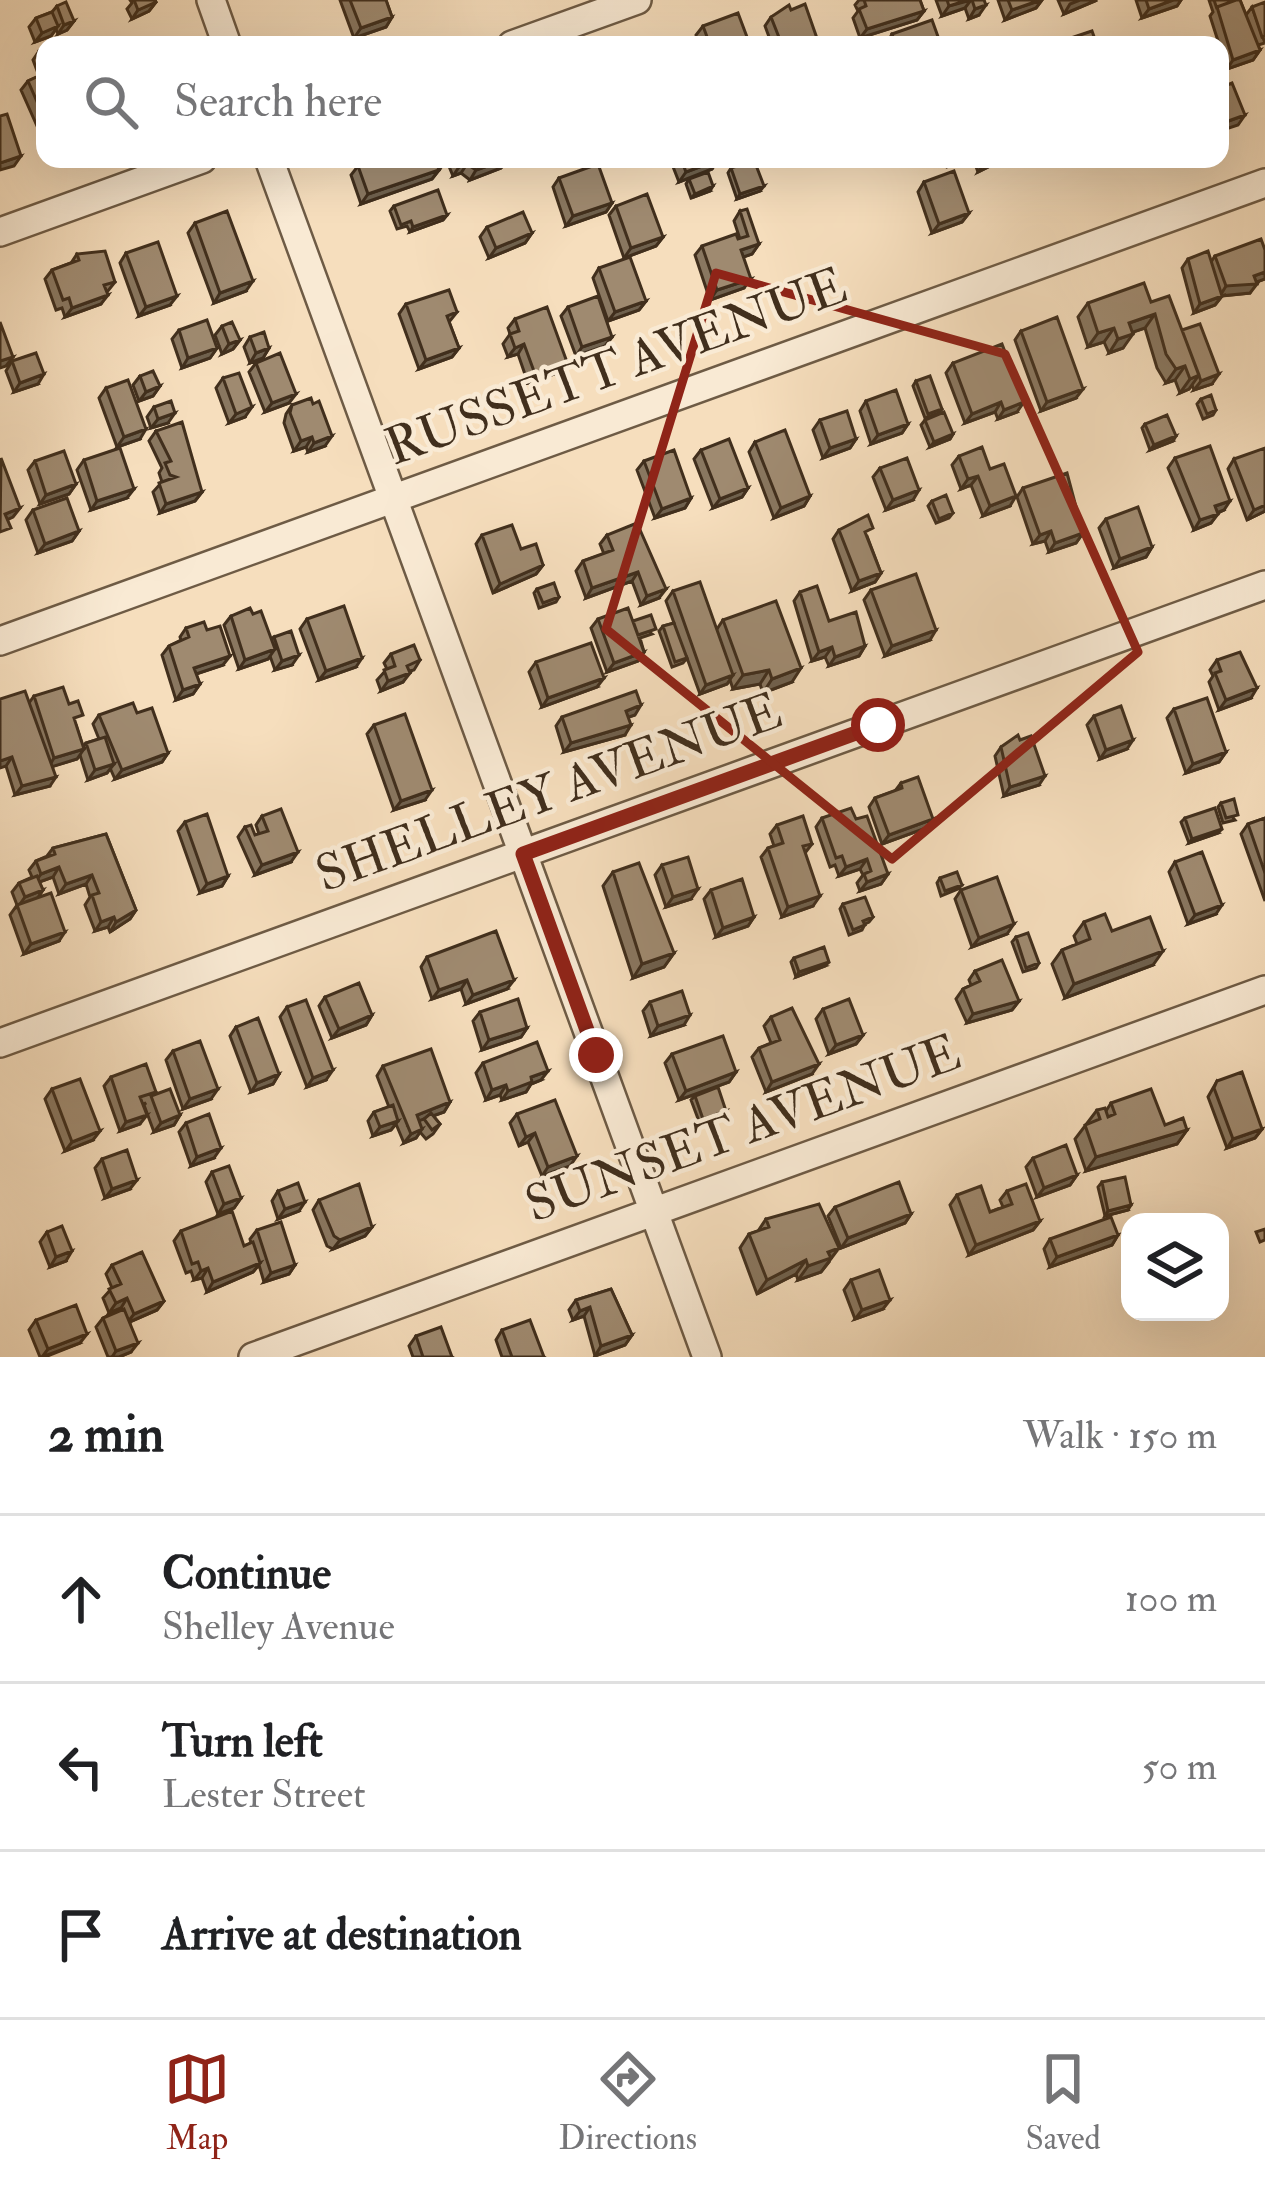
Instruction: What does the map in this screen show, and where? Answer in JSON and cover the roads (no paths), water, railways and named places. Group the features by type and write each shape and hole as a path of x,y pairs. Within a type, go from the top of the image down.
{"street":[{"path":"211,0 224,36"},
{"path":"537,36 637,0"},
{"path":"0,232 177,168"},
{"path":"271,168 707,1357"},
{"name":"RUSSETT AVENUE","path":"0,641 1265,183"},
{"name":"SHELLEY AVENUE","path":"0,1042 1265,585"},
{"name":"SUNSET AVENUE","path":"253,1357 1265,991"}]}
